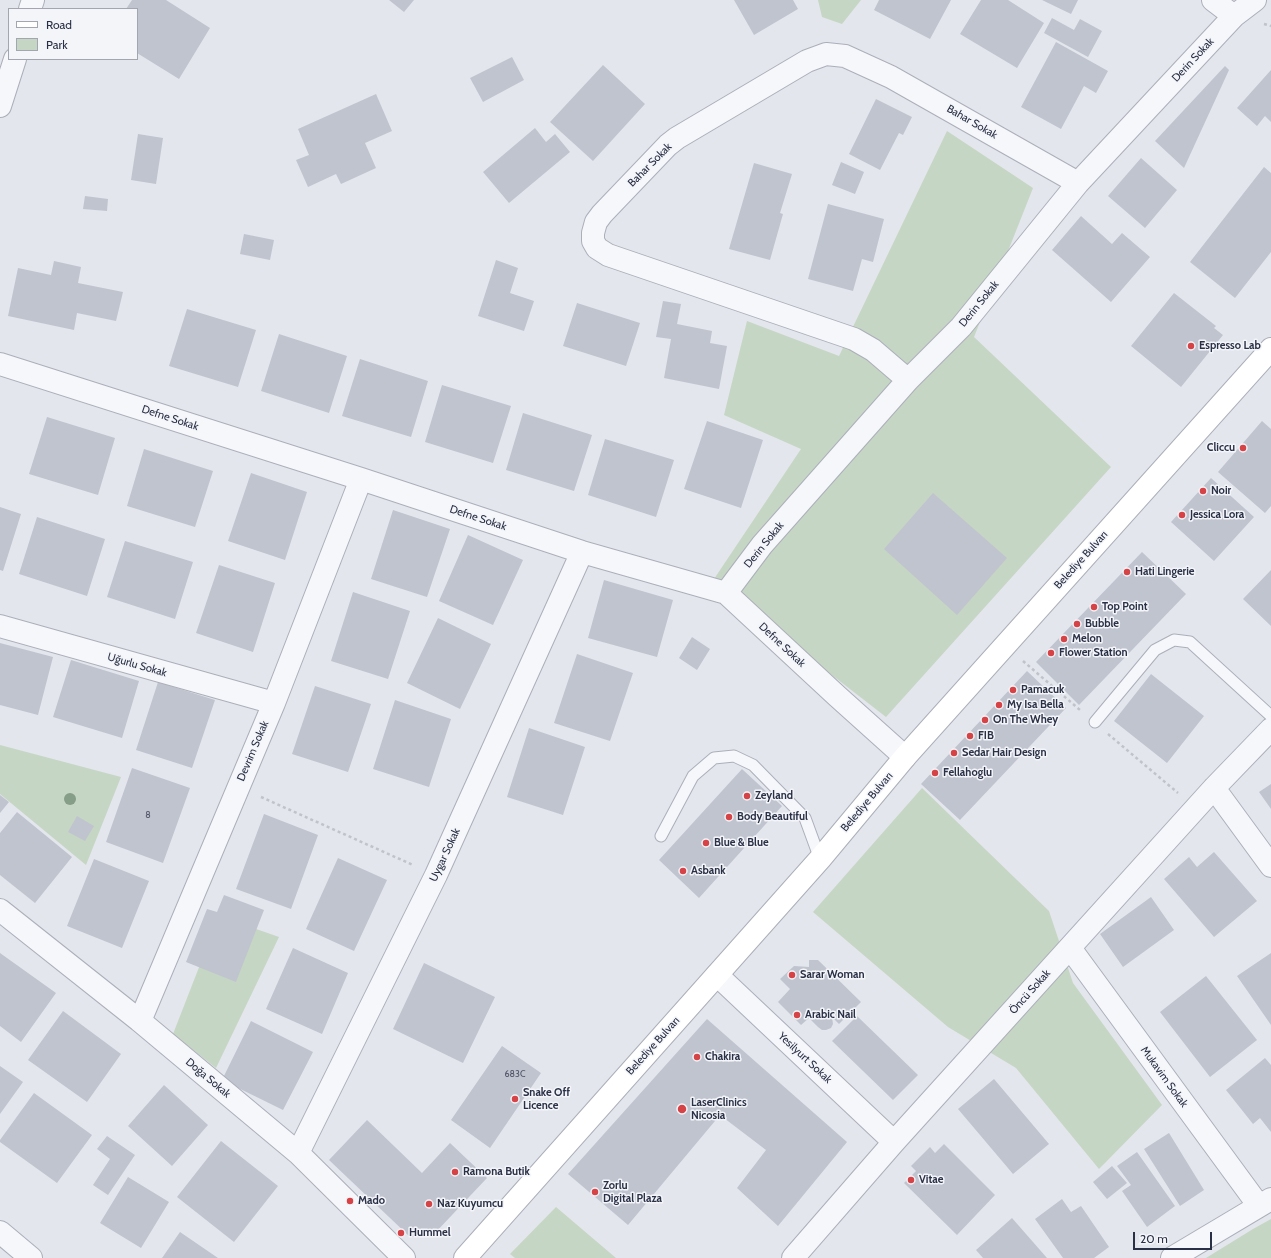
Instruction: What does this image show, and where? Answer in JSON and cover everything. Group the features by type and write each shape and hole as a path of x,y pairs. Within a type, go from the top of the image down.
{"main road":[{"name":"Belediye Bulvarı","path":"465,1258 820,859 905,756 1271,349"}],"street":[{"path":"1213,0 1234,16"},
{"name":"Derin Sokak","path":"726,593 762,545 908,380 961,328 1078,183 1234,16 1255,0"},
{"name":"Bahar Sokak","path":"908,380 873,350 854,339 605,253 597,248 593,241 593,233 596,222 668,145 677,138 807,61 826,54 845,56 891,77 1078,183"},
{"path":"0,106 15,60"},
{"name":"Defne Sokak","path":"0,364 361,479 582,552 726,593 836,696 905,756"},
{"name":"Devrim Sokak","path":"140,1021 274,703 361,479"},
{"name":"Uygar Sokak","path":"298,1153 436,875 582,552"},
{"name":"Uğurlu Sokak","path":"0,626 274,703"},
{"name":"Öncü Sokak","path":"793,1258 894,1142 1214,788 1271,729"},
{"path":"1214,788 1271,866"},
{"name":"Doğa Sokak","path":"0,910 140,1021 298,1153 404,1258"},
{"name":"Mukavim Sokak","path":"1070,948 1265,1203"},
{"name":"Yesilyurt Sokak","path":"717,975 894,1142"},
{"path":"1172,1258 1265,1203"},
{"path":"0,1232 31,1258"}],"lane":[{"path":"1095,722 1155,650 1174,640 1190,642 1271,716"},
{"path":"661,836 693,776 714,758 734,756 753,765 805,818 820,859"}],"path":[{"path":"238,787 436,875"}],"green space":[{"path":"818,0 861,0 842,24 822,17"},
{"path":"947,131 1033,188 974,337 1111,467 886,717 712,582 801,449 724,415 747,321 839,356"},
{"path":"0,745 121,777 86,865 0,794"},
{"path":"922,788 1049,911 1073,983 1162,1105 1099,1169 1016,1068 948,1027 813,912"},
{"path":"219,916 279,937 216,1068 173,1034"},
{"path":"556,1207 616,1258 515,1258 510,1254"},
{"path":"1271,1219 1271,1258 1206,1258 1253,1229"}],"building":[{"path":"132,0 166,0 210,28 179,79 138,54 138,8 127,8"},
{"path":"389,0 414,0 404,12"},
{"path":"734,0 793,0 798,9 754,35"},
{"path":"879,0 951,0 930,39 874,10"},
{"path":"981,0 1008,0 1044,23 1017,68 960,34"},
{"path":"1042,0 1078,0 1071,14"},
{"path":"1052,18 1074,30 1080,19 1102,31 1088,57 1044,33"},
{"path":"1056,42 1108,71 1096,93 1084,86 1061,129 1021,107"},
{"path":"512,57 524,80 483,102 470,78"},
{"path":"603,65 645,104 593,161 550,122"},
{"path":"1225,66 1229,70 1184,168 1155,141"},
{"path":"1271,70 1271,122 1265,116 1257,126 1237,108"},
{"path":"376,94 392,131 365,143 376,168 341,184 336,174 308,187 296,160 309,155 298,129"},
{"path":"876,99 912,117 903,135 899,133 880,170 849,154"},
{"path":"535,128 546,142 555,134 570,152 509,203 483,172"},
{"path":"138,134 163,138 156,184 131,180"},
{"path":"1141,158 1177,190 1145,228 1108,196"},
{"path":"841,162 864,172 855,194 832,185"},
{"path":"754,163 792,174 780,213 783,214 770,260 729,249"},
{"path":"1264,167 1271,173 1271,252 1235,298 1190,262"},
{"path":"85,196 108,199 107,211 83,209"},
{"path":"828,204 884,219 873,262 862,259 853,291 808,279"},
{"path":"1081,216 1112,244 1122,233 1150,257 1111,302 1052,250"},
{"path":"244,234 274,240 270,260 240,254"},
{"path":"496,260 518,268 510,293 534,301 524,331 478,316"},
{"path":"54,261 81,267 78,283 123,292 116,321 77,313 74,330 8,316 18,268 51,275"},
{"path":"1174,293 1216,326 1214,328 1223,335 1181,387 1131,346"},
{"path":"663,301 681,304 677,324 712,331 710,343 727,346 719,389 664,378 671,339 656,337"},
{"path":"577,303 640,323 626,366 563,346"},
{"path":"187,309 256,330 238,387 169,366"},
{"path":"279,334 347,356 329,413 261,391"},
{"path":"360,359 428,381 411,437 342,416"},
{"path":"442,385 511,406 493,463 425,442"},
{"path":"523,413 592,435 574,491 506,470"},
{"path":"47,417 115,438 98,495 29,474"},
{"path":"707,421 763,440 741,508 684,489"},
{"path":"1262,421 1271,429 1271,506 1265,513 1218,472"},
{"path":"605,439 674,460 656,517 588,495"},
{"path":"144,449 213,471 195,527 127,506"},
{"path":"251,473 307,492 285,560 228,541"},
{"path":"1211,478 1254,517 1214,561 1171,522"},
{"path":"933,493 1007,558 957,615 884,549"},
{"path":"0,507 21,514 3,571 0,570"},
{"path":"393,510 450,529 427,597 371,579"},
{"path":"37,517 105,539 87,596 19,574"},
{"path":"468,535 523,560 493,625 439,601"},
{"path":"125,541 193,562 175,619 107,597"},
{"path":"1142,552 1186,594 1079,705 1036,662"},
{"path":"219,565 275,583 253,652 196,633"},
{"path":"1271,570 1271,626 1243,599"},
{"path":"604,580 673,600 657,657 588,638"},
{"path":"353,592 410,611 388,679 331,661"},
{"path":"438,618 491,644 460,709 407,683"},
{"path":"692,637 710,649 697,670 679,658"},
{"path":"0,643 53,657 38,715 0,705"},
{"path":"577,654 633,673 610,741 554,723"},
{"path":"71,660 139,681 122,738 53,717"},
{"path":"1027,671 1066,708 960,820 921,784"},
{"path":"1151,674 1204,716 1167,763 1114,721"},
{"path":"158,682 215,700 192,768 136,750"},
{"path":"315,686 371,704 348,772 292,754"},
{"path":"395,700 451,719 429,787 373,769"},
{"path":"529,728 585,747 563,815 507,797"},
{"path":"132,768 190,788 163,863 106,842"},
{"path":"742,769 782,806 699,898 659,860"},
{"path":"1271,784 1271,809 1259,792"},
{"path":"0,795 9,802 0,813"},
{"path":"17,812 72,857 35,903 0,875 0,833"},
{"path":"264,814 318,835 291,909 236,889"},
{"path":"77,816 94,826 85,841 68,832"},
{"path":"1214,852 1257,901 1214,937 1164,879 1189,857 1197,867"},
{"path":"338,858 387,880 354,951 306,929"},
{"path":"94,859 149,881 122,948 67,926"},
{"path":"224,895 264,910 236,982 186,962 207,909 217,912"},
{"path":"1151,897 1174,930 1123,967 1100,934"},
{"path":"293,948 348,973 322,1034 266,1009"},
{"path":"0,953 56,993 21,1042 0,1026"},
{"path":"1271,953 1271,1025 1237,976"},
{"path":"809,960 818,960 861,1002 839,1024 832,1017 833,1024 831,1028 826,1030 822,1030 809,1018 801,1025 778,1002 790,989 780,979 794,966 809,967"},
{"path":"424,963 495,997 463,1063 393,1029"},
{"path":"1206,976 1257,1040 1210,1077 1160,1012"},
{"path":"63,1011 121,1054 87,1102 28,1060"},
{"path":"857,1016 918,1075 893,1100 832,1041"},
{"path":"707,1019 847,1142 778,1226 737,1188 766,1150 720,1115 628,1225 568,1174"},
{"path":"251,1021 313,1052 283,1110 222,1080"},
{"path":"502,1046 541,1073 490,1148 451,1120"},
{"path":"1265,1058 1271,1065 1271,1132 1260,1118 1253,1124 1226,1090"},
{"path":"0,1066 23,1082 0,1114"},
{"path":"994,1079 1049,1144 1013,1174 958,1109"},
{"path":"164,1085 208,1125 172,1166 128,1126"},
{"path":"34,1093 92,1135 57,1183 0,1142"},
{"path":"367,1120 422,1173 450,1143 487,1178 435,1233 422,1237 410,1237 329,1160"},
{"path":"1169,1133 1204,1190 1180,1206 1144,1149"},
{"path":"107,1136 135,1155 108,1195 93,1185 110,1159 97,1149"},
{"path":"221,1141 278,1186 234,1242 177,1197"},
{"path":"944,1144 995,1195 957,1235 904,1183 916,1171 911,1166 930,1147 935,1153"},
{"path":"1137,1152 1175,1206 1147,1227 1122,1191 1131,1185 1117,1166"},
{"path":"1112,1166 1127,1183 1107,1199 1093,1182"},
{"path":"128,1177 169,1202 141,1248 100,1223"},
{"path":"1062,1199 1071,1212 1081,1206 1109,1247 1094,1258 1063,1258 1035,1219"},
{"path":"1012,1218 1047,1258 983,1258 976,1250"},
{"path":"180,1232 218,1258 162,1258"}],"place":[{"name":"Espresso Lab","path":"1191,346"},
{"name":"Cliccu","path":"1243,448"},
{"name":"Noir","path":"1203,491"},
{"name":"Jessica Lora","path":"1182,515"},
{"name":"Hati Lingerie","path":"1127,572"},
{"name":"Top Point","path":"1094,607"},
{"name":"Bubble","path":"1077,624"},
{"name":"Melon","path":"1064,639"},
{"name":"Flower Station","path":"1051,653"},
{"name":"Pamacuk","path":"1013,690"},
{"name":"My Isa Bella","path":"999,705"},
{"name":"On The Whey","path":"985,720"},
{"name":"FIB","path":"970,736"},
{"name":"Sedar Hair Design","path":"954,753"},
{"name":"Fellahoglu","path":"935,773"},
{"name":"Zeyland","path":"747,796"},
{"name":"Body Beautiful","path":"729,817"},
{"name":"Blue & Blue","path":"706,843"},
{"name":"Asbank","path":"683,871"},
{"name":"Sarar Woman","path":"792,975"},
{"name":"Arabic Nail","path":"797,1015"},
{"name":"Chakira","path":"697,1057"},
{"name":"Snake Off Licence","path":"515,1099"},
{"name":"LaserClinics Nicosia","path":"682,1109"},
{"name":"Ramona Butik","path":"455,1172"},
{"name":"Vitae","path":"911,1180"},
{"name":"Zorlu Digital Plaza","path":"595,1192"},
{"name":"Mado","path":"350,1201"},
{"name":"Naz Kuyumcu","path":"429,1204"},
{"name":"Hummel","path":"401,1233"}]}
